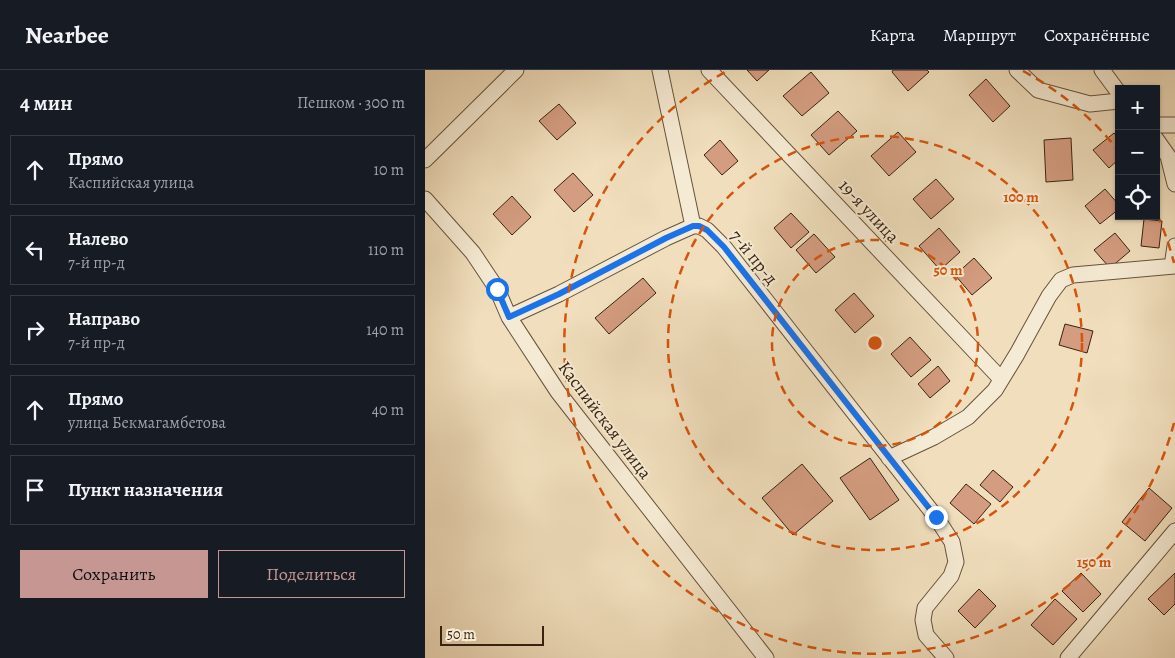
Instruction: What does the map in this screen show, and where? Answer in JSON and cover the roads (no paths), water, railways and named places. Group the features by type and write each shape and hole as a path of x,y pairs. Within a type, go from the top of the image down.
{"street":[{"path":"425,160 516,70"},
{"path":"509,317 559,294 666,238 693,226 660,70"},
{"name":"19-я улица","path":"709,70 1001,379"},
{"path":"1017,70 1038,90 1090,104 1115,101"},
{"path":"1102,70 1115,88"},
{"path":"1160,125 1175,125"},
{"path":"1160,145 1167,156 1175,184"},
{"name":"Каспийская улица","path":"425,199 473,253 497,289 509,317 557,392 766,658"},
{"name":"7-й пр-д","path":"693,226 699,226 707,230 724,247 936,517 952,542 956,562 951,576 925,608 923,620 926,635 946,658"},
{"path":"889,458 934,437 969,417 995,390 1049,296 1061,280 1073,275 1174,266 1175,246"},
{"path":"1068,658 1175,531"}]}
